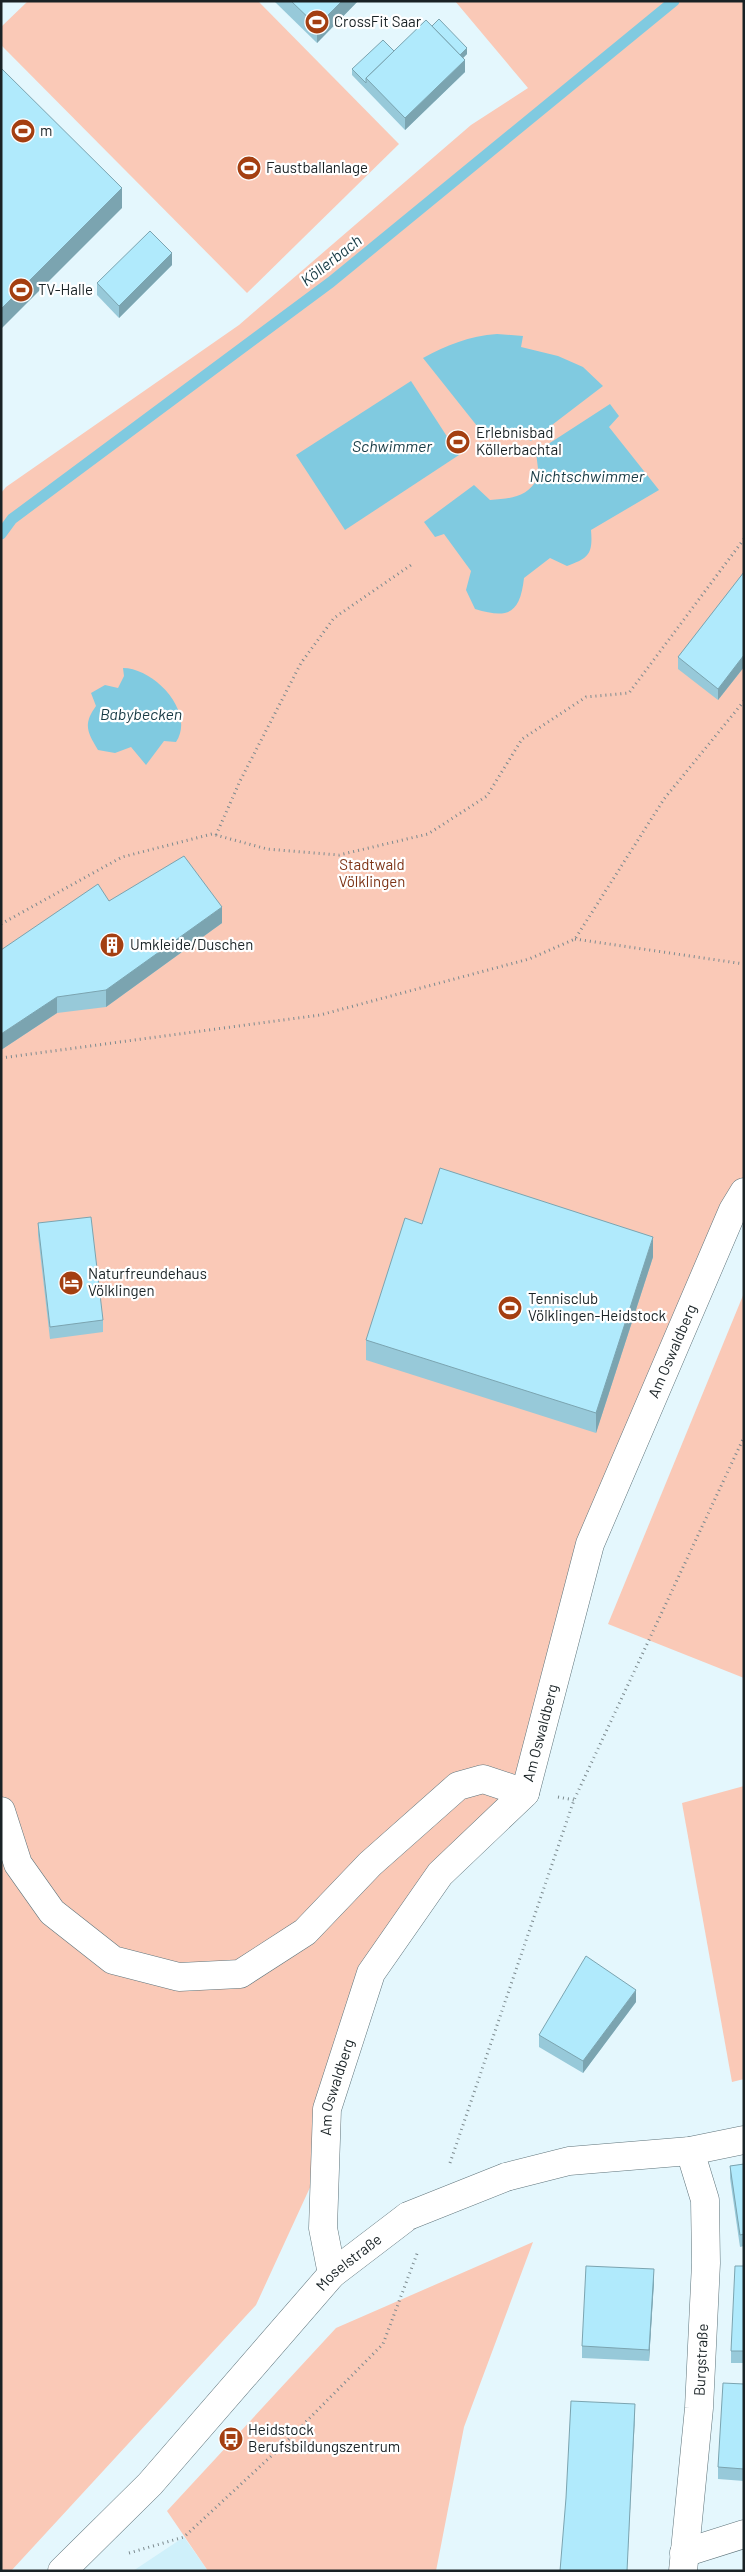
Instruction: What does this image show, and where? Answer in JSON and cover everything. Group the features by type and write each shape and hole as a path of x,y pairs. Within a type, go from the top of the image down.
{"street":[{"name":"Am Oswaldberg","path":"332,2274 323,2228 327,2109 371,1973 440,1874 525,1793 590,1544 733,1210 744,1192"},
{"path":"1,1812 18,1864 52,1912 113,1960 179,1977 240,1974 305,1932 370,1864 458,1786 482,1779 525,1793"},
{"name":"Moselstraße","path":"62,2571 150,2484 332,2274 408,2216 506,2177 569,2161 690,2150 744,2140"},
{"name":"Burgstraße","path":"683,2562 698,2408 706,2263 705,2200 690,2150"},
{"path":"683,2562 744,2534"}],"path":[{"path":"1,924 122,857 212,834 266,849 339,855 428,834 487,796 522,739 586,697 629,692 744,539"},
{"path":"216,835 240,781 301,663 334,618 410,565"},
{"path":"575,939 664,799 744,701"},
{"path":"1,1058 320,1015 530,959 575,939 744,964"},
{"path":"448,2168 574,1800 744,1437"},
{"path":"122,2555 184,2537 281,2446 384,2344 421,2242"}],"shaded area":[{"path":"184,2537 208,2571 133,2571"}],"green space":[{"name":"Faustballanlage","path":"28,1 258,1 399,144 247,293 1,45 1,27"},
{"name":"Stadtwald Völklingen","path":"455,1 744,1 744,1192 590,1544 525,1793 371,1973 312,2183 256,2305 11,2571 1,2571 1,493 6,487 239,325 471,125 528,88"},
{"path":"744,1293 744,1678 608,1624"},
{"path":"744,1786 744,2079 732,2082 682,1803"},
{"path":"533,2242 464,2427 436,2571 208,2571 167,2511 336,2328"}],"water":[{"name":"Nichtschwimmer","path":"497,334 523,336 521,347 558,356 583,367 603,386 531,441 508,432 497,432 485,436 423,358 458,342"},
{"name":"Schwimmer","path":"411,381 459,455 345,530 296,455"},
{"name":"Nichtschwimmer","path":"610,404 619,416 609,427 659,490 591,530 590,550 585,557 567,566 550,558 524,578 519,599 510,611 496,613 475,609 466,590 471,571 444,534 435,537 424,522 474,485 490,500 518,496 524,493 539,477 536,452"},
{"name":"Babybecken","path":"123,668 147,675 159,684 169,694 181,718 181,730 176,742 164,741 146,765 131,747 115,753 98,750 89,733 89,718 96,706 91,693 105,685 118,688 124,676"}],"building":[{"path":"291,1 342,1 317,26"},
{"path":"439,19 467,48 460,55 432,26"},
{"path":"426,20 465,60 405,118 366,78"},
{"path":"383,40 394,51 366,78 366,83 352,69"},
{"path":"1,68 122,188 1,309"},
{"path":"150,231 172,253 119,306 97,283"},
{"path":"744,572 744,655 718,689 678,657"},
{"name":"Umkleide/Duschen","path":"184,856 222,907 106,990 57,997 1,1034 1,950 98,884 109,901"},
{"name":"Tennisclub Völklingen-Heidstock","path":"440,1168 653,1237 596,1413 366,1340 405,1218 422,1224"},
{"name":"Naturfreundehaus Völklingen","path":"91,1217 103,1320 50,1327 38,1223"},
{"path":"586,1956 636,1990 583,2061 539,2035"},
{"path":"744,2164 744,2234 740,2235 730,2166"},
{"path":"586,2266 654,2269 649,2350 582,2346"},
{"path":"735,2266 744,2266 744,2351 731,2351"},
{"path":"723,2383 744,2384 744,2469 718,2467"},
{"path":"571,2401 635,2404 627,2571 560,2571"}],"waterway":[{"name":"Köllerbach","path":"1,534 12,519 331,282 674,1"}],"place":[{"name":"CrossFit Saar","path":"317,22"},
{"name":"m","path":"23,131"},
{"name":"Faustballanlage","path":"249,168"},
{"name":"TV-Halle","path":"21,290"},
{"name":"Erlebnisbad Köllerbachtal","path":"458,442"},
{"name":"Umkleide/Duschen","path":"112,945"},
{"name":"Naturfreundehaus Völklingen","path":"71,1283"},
{"name":"Tennisclub Völklingen-Heidstock","path":"510,1308"},
{"name":"Heidstock Berufsbildungszentrum","path":"231,2439"}]}
